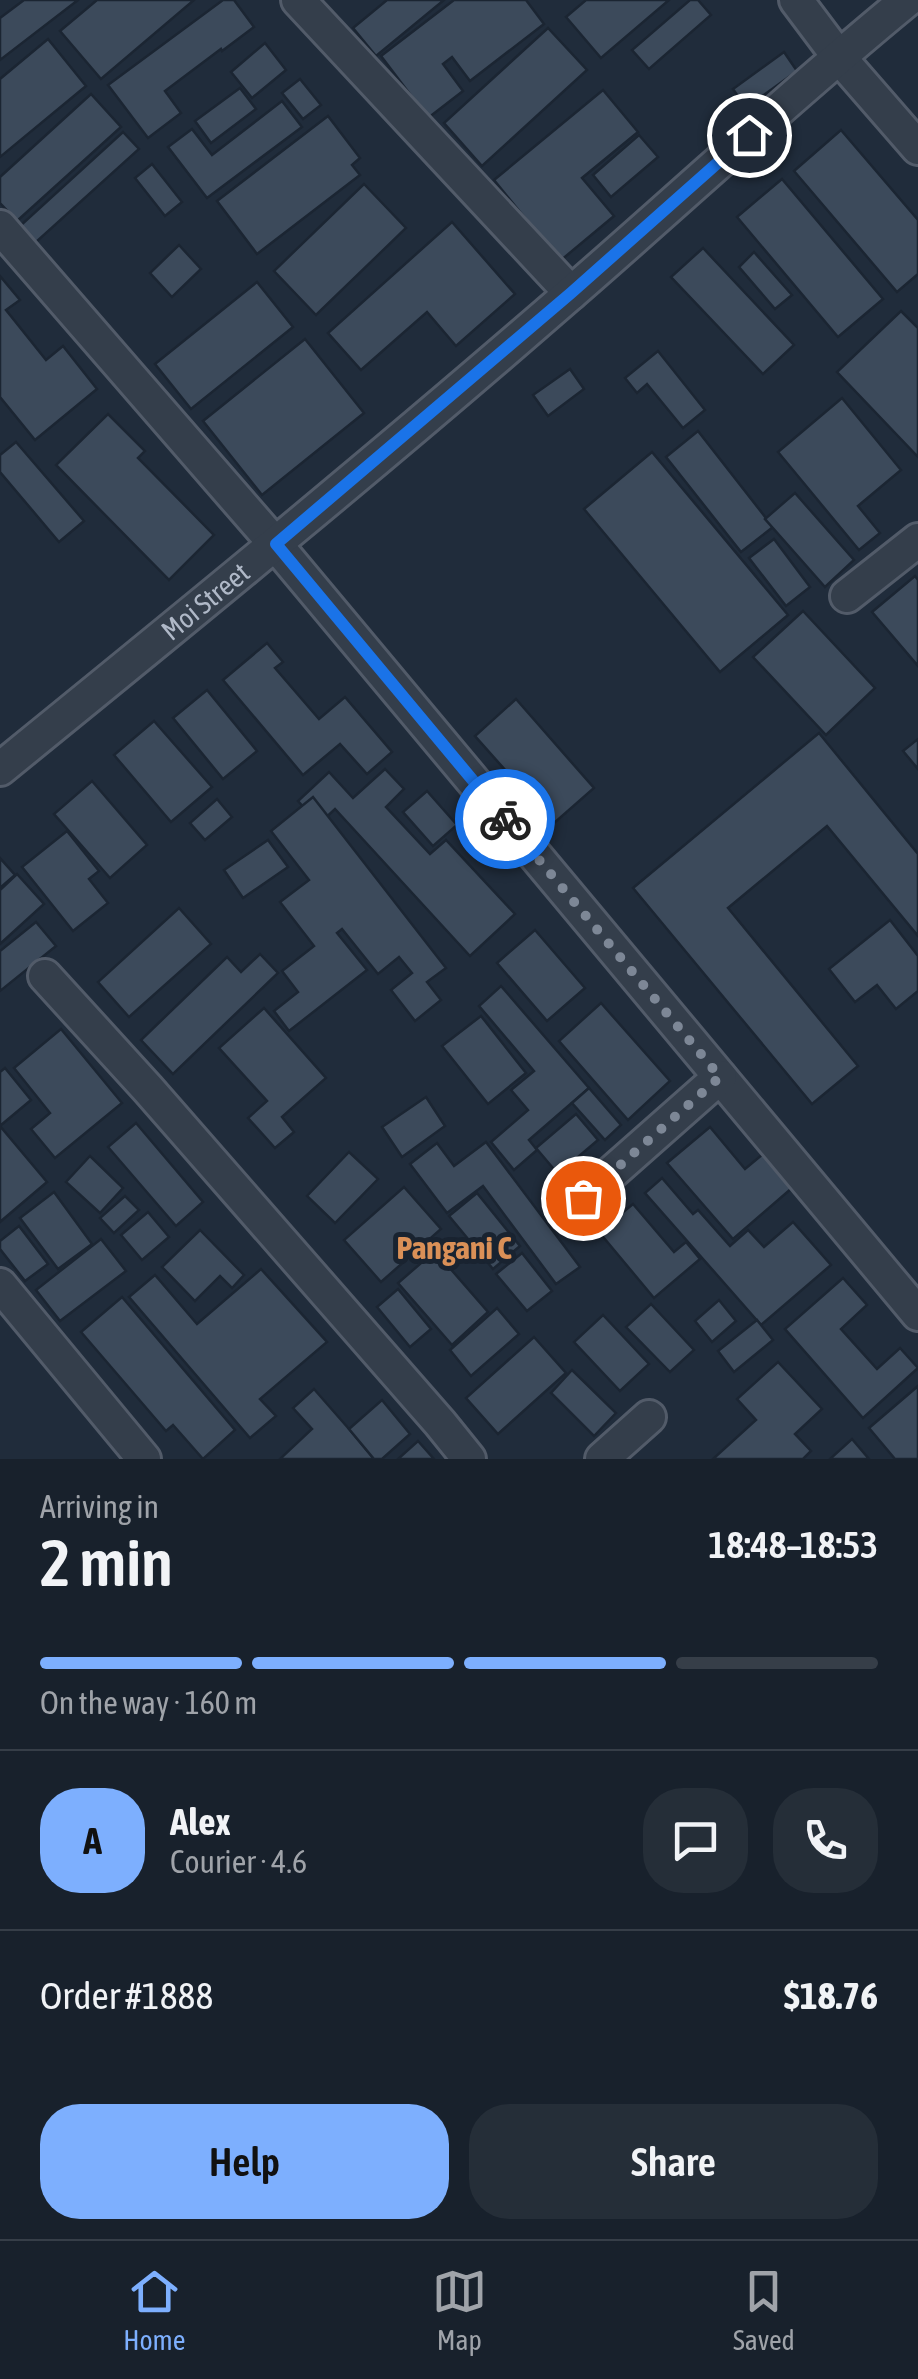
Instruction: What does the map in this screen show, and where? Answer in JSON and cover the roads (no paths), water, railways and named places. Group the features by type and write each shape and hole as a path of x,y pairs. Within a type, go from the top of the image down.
{"street":[{"path":"298,0 571,293"},
{"path":"796,0 838,56 918,148"},
{"name":"Moi Street","path":"0,768 276,544 907,0"},
{"path":"0,227 276,544 918,1314"},
{"path":"848,596 918,540"},
{"path":"45,976 469,1459"},
{"path":"583,1198 720,1077"},
{"path":"0,1285 144,1459"},
{"path":"602,1459 649,1417"}],"district":[{"name":"Pangani C","path":"454,1247"}]}
